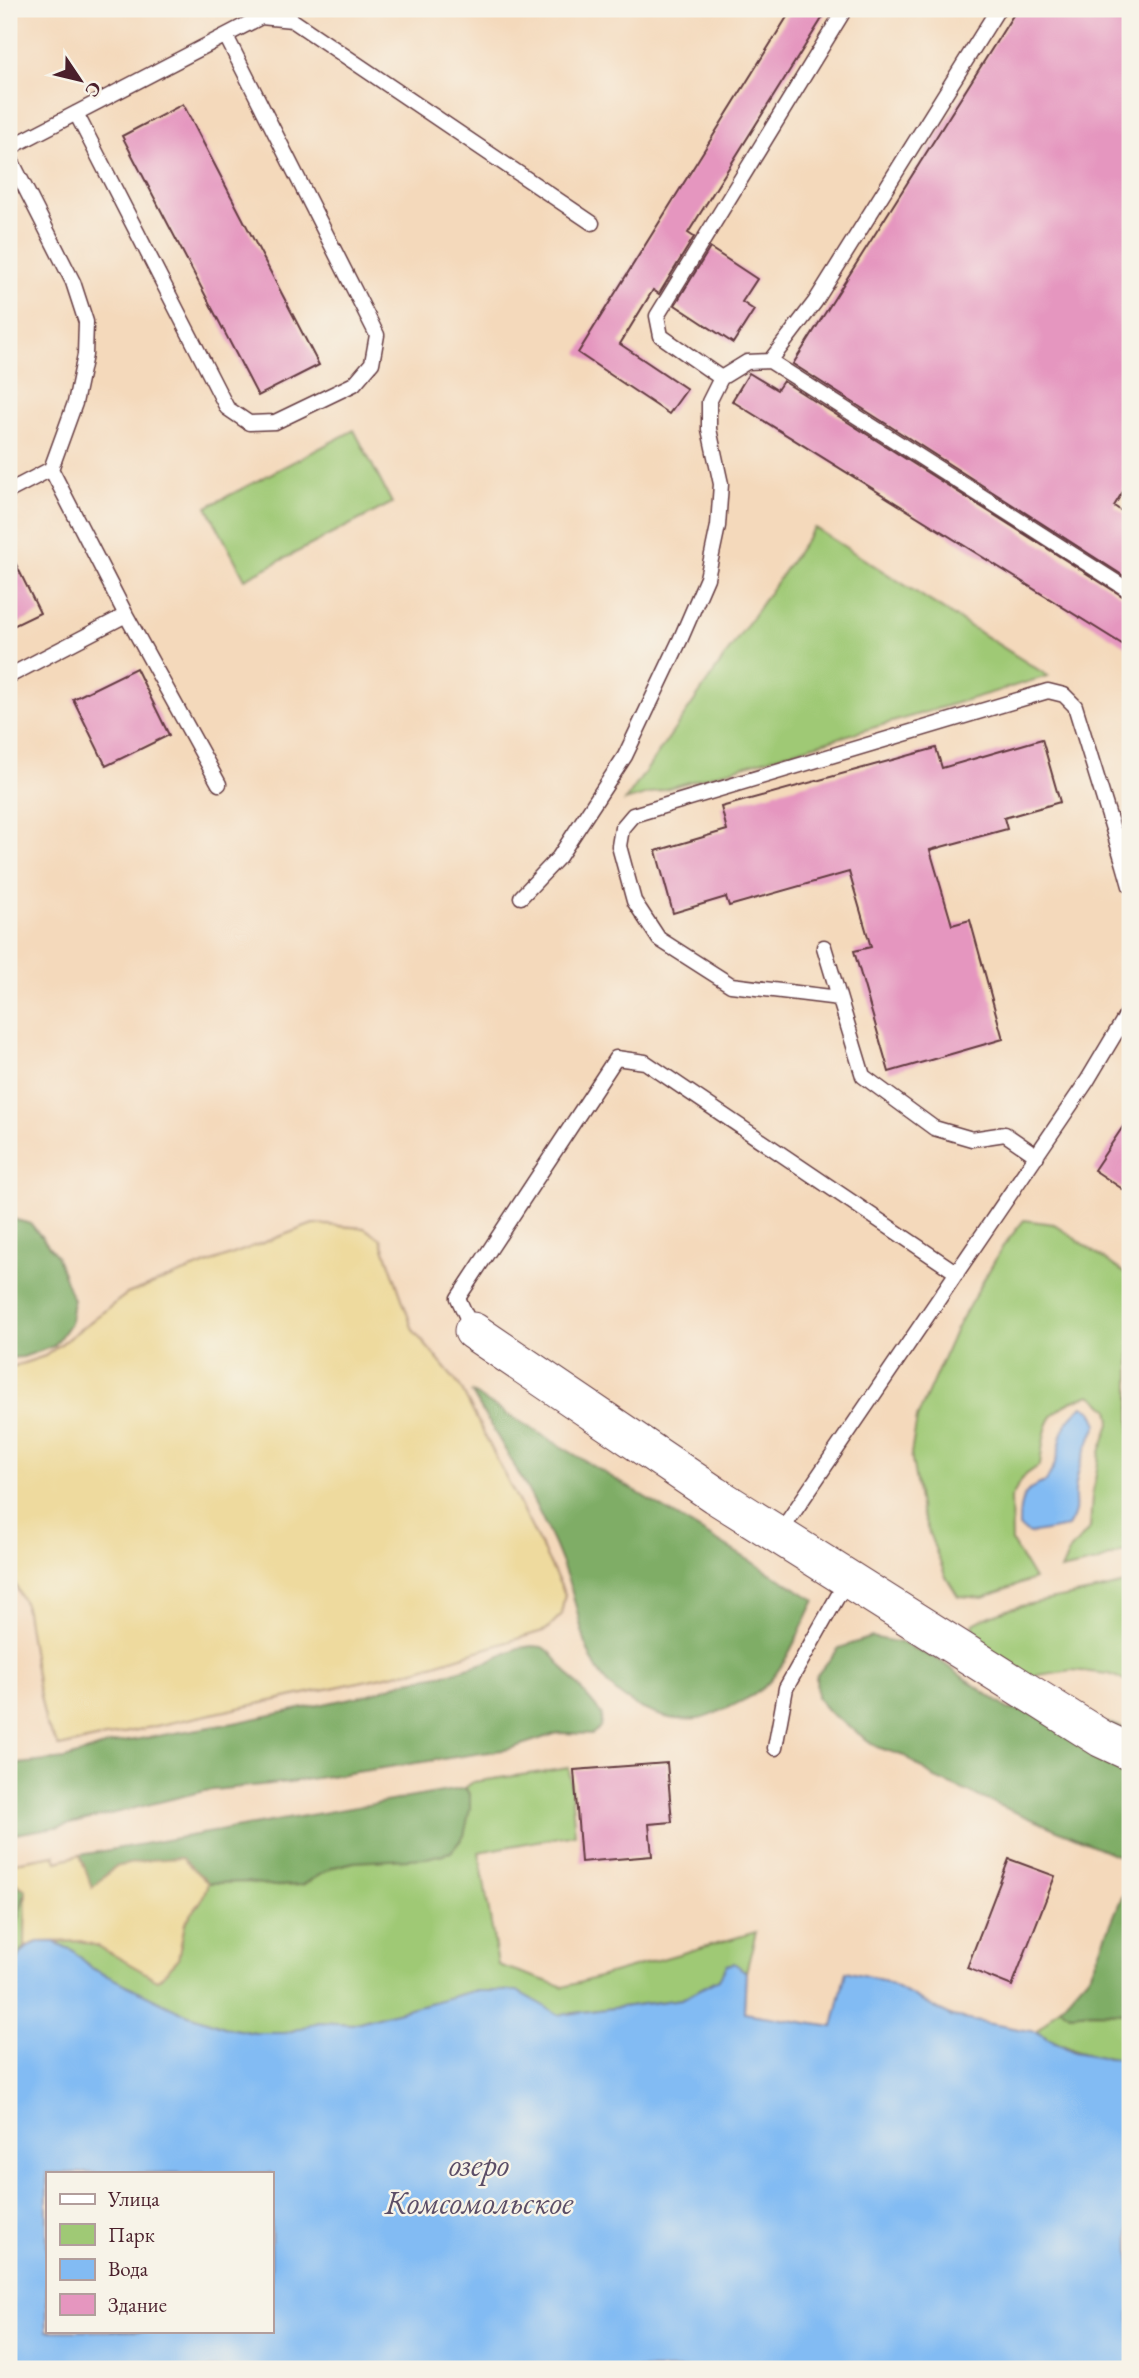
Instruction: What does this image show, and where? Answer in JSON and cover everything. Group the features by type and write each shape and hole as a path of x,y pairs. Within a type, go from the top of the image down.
{"street":[{"path":"472,1331 715,1495 1102,1739 1130,1752"}],"lane":[{"path":"721,378 661,336 657,316 845,9"},
{"path":"769,361 815,302 998,9"},
{"path":"9,148 261,17 292,20 592,223"},
{"path":"76,113 227,408 249,423 275,422 354,384 372,363 377,335 226,36"},
{"path":"9,156 73,282 86,322 85,355 75,403 51,469 9,491"},
{"path":"521,897 559,857 625,757 707,578 718,526 721,484 709,429 709,402 721,378 747,362 769,361 1130,591"},
{"path":"51,469 126,615 219,784"},
{"path":"9,676 126,615"},
{"path":"839,998 731,985 659,939 635,901 619,846 622,828 634,815 1048,691 1064,695 1075,706 1130,886"},
{"path":"1124,864 1130,815"},
{"path":"824,947 863,1076 934,1128 972,1139 1005,1134 1037,1156"},
{"path":"778,1535 1037,1156 1087,1081 1130,1009"},
{"path":"472,1331 458,1298 616,1058 645,1062 957,1273"},
{"path":"775,1748 786,1688 848,1579"}],"green space":[{"path":"354,430 392,503 245,579 207,507"},
{"path":"814,528 1048,676 625,801"},
{"path":"9,1218 31,1224 56,1255 73,1300 70,1323 54,1346 23,1357 9,1358"},
{"path":"1024,1220 1054,1224 1130,1277 1130,1549 1097,1562 1061,1570 1069,1552 1090,1528 1092,1496 1100,1452 1111,1421 1109,1409 1091,1395 1064,1405 1050,1419 1040,1465 1024,1476 1011,1498 1012,1542 1034,1579 983,1598 958,1596 945,1575 921,1512 911,1454 917,1418 956,1329 1003,1246"},
{"path":"471,1392 815,1600 787,1657 764,1687 747,1699 709,1716 684,1720 642,1708 629,1701 607,1682 588,1651 570,1586 550,1535 526,1486"},
{"path":"1130,1582 1130,1682 1108,1674 1072,1670 1032,1676 992,1657 977,1638 973,1624 991,1615"},
{"path":"872,1637 901,1643 939,1660 1008,1709 1112,1724 1130,1730 1130,1861 935,1778 907,1757 877,1747 830,1713 817,1698 816,1676 839,1648"},
{"path":"542,1647 550,1652 595,1706 602,1715 600,1728 592,1734 558,1733 509,1749 290,1782 204,1791 62,1826 9,1835 9,1765 65,1759 110,1744 234,1723 370,1694 403,1682 450,1673 487,1662 518,1648"},
{"path":"569,1768 575,1834 479,1852 498,1965 564,1987 756,1932 746,1972 734,1963 728,1965 719,1979 682,1999 559,2015 517,1991 473,1991 352,2024 319,2022 286,2033 255,2033 227,2028 141,1995 93,1969 72,1950 54,1942 81,1941 98,1946 158,1980 178,1959 185,1923 201,1901 208,1883 302,1885 334,1867 354,1862 470,1794 465,1788 473,1782"},
{"path":"465,1788 470,1794 470,1809 464,1836 451,1852 427,1858 354,1862 334,1867 302,1885 208,1883 182,1858 150,1860 115,1867 92,1888 80,1855"},
{"path":"9,1878 26,1890 9,1950"},
{"path":"26,1890 25,1947 20,1953 9,1987 9,1950"},
{"path":"1123,1894 1130,1897 1130,2013 1070,2014 1060,2007 1091,1972"},
{"path":"1060,2007 1070,2014 1130,2013 1130,2059 1081,2052 1036,2032"}],"sand":[{"path":"313,1224 364,1228 381,1239 413,1330 460,1386 565,1594 561,1615 546,1630 419,1669 59,1747 46,1724 25,1605 9,1571 9,1368 45,1356 127,1294"},
{"path":"55,1855 57,1861 80,1855 92,1888 115,1867 150,1860 182,1858 208,1883 201,1901 185,1923 178,1959 158,1980 98,1946 81,1941 38,1942 25,1947 26,1890 9,1878 9,1863"}],"water":[{"path":"1083,1406 1092,1411 1098,1424 1079,1468 1072,1520 1068,1527 1029,1534 1019,1527 1023,1498 1031,1489 1046,1482 1055,1464 1066,1426"},
{"name":"озеро Комсомольское","path":"38,1942 54,1942 72,1950 93,1969 186,2014 227,2028 255,2033 286,2033 319,2022 352,2024 473,1991 517,1991 560,2015 682,1999 719,1979 727,1965 734,1963 746,1972 744,2013 833,2027 846,1971 882,1980 952,2017 1036,2032 1074,2052 1130,2059 1130,2369 9,2369 9,1987 18,1960 25,1950"}],"building":[{"path":"792,9 828,9 688,233 694,237 659,294 653,290 620,344 687,389 669,414 578,353"},
{"path":"1017,9 1130,9 1130,480 1114,506 1130,517 1130,580 793,364"},
{"path":"183,104 319,365 258,396 122,136"},
{"path":"710,248 757,279 742,302 754,310 733,343 675,305"},
{"path":"749,373 777,390 783,381 1130,601 1130,649 732,401"},
{"path":"9,550 40,613 9,628"},
{"path":"136,668 169,735 106,766 73,699"},
{"path":"1042,739 1060,802 1004,818 1007,829 930,850 952,925 970,920 1003,1039 889,1072 854,951 871,947 849,872 729,906 726,897 673,913 656,851 727,830 721,807 936,748 942,768"},
{"path":"1130,1116 1130,1194 1094,1170"},
{"path":"667,1763 672,1822 649,1824 652,1856 581,1862 574,1770"},
{"path":"1009,1859 1055,1876 1012,1986 967,1968"}]}
